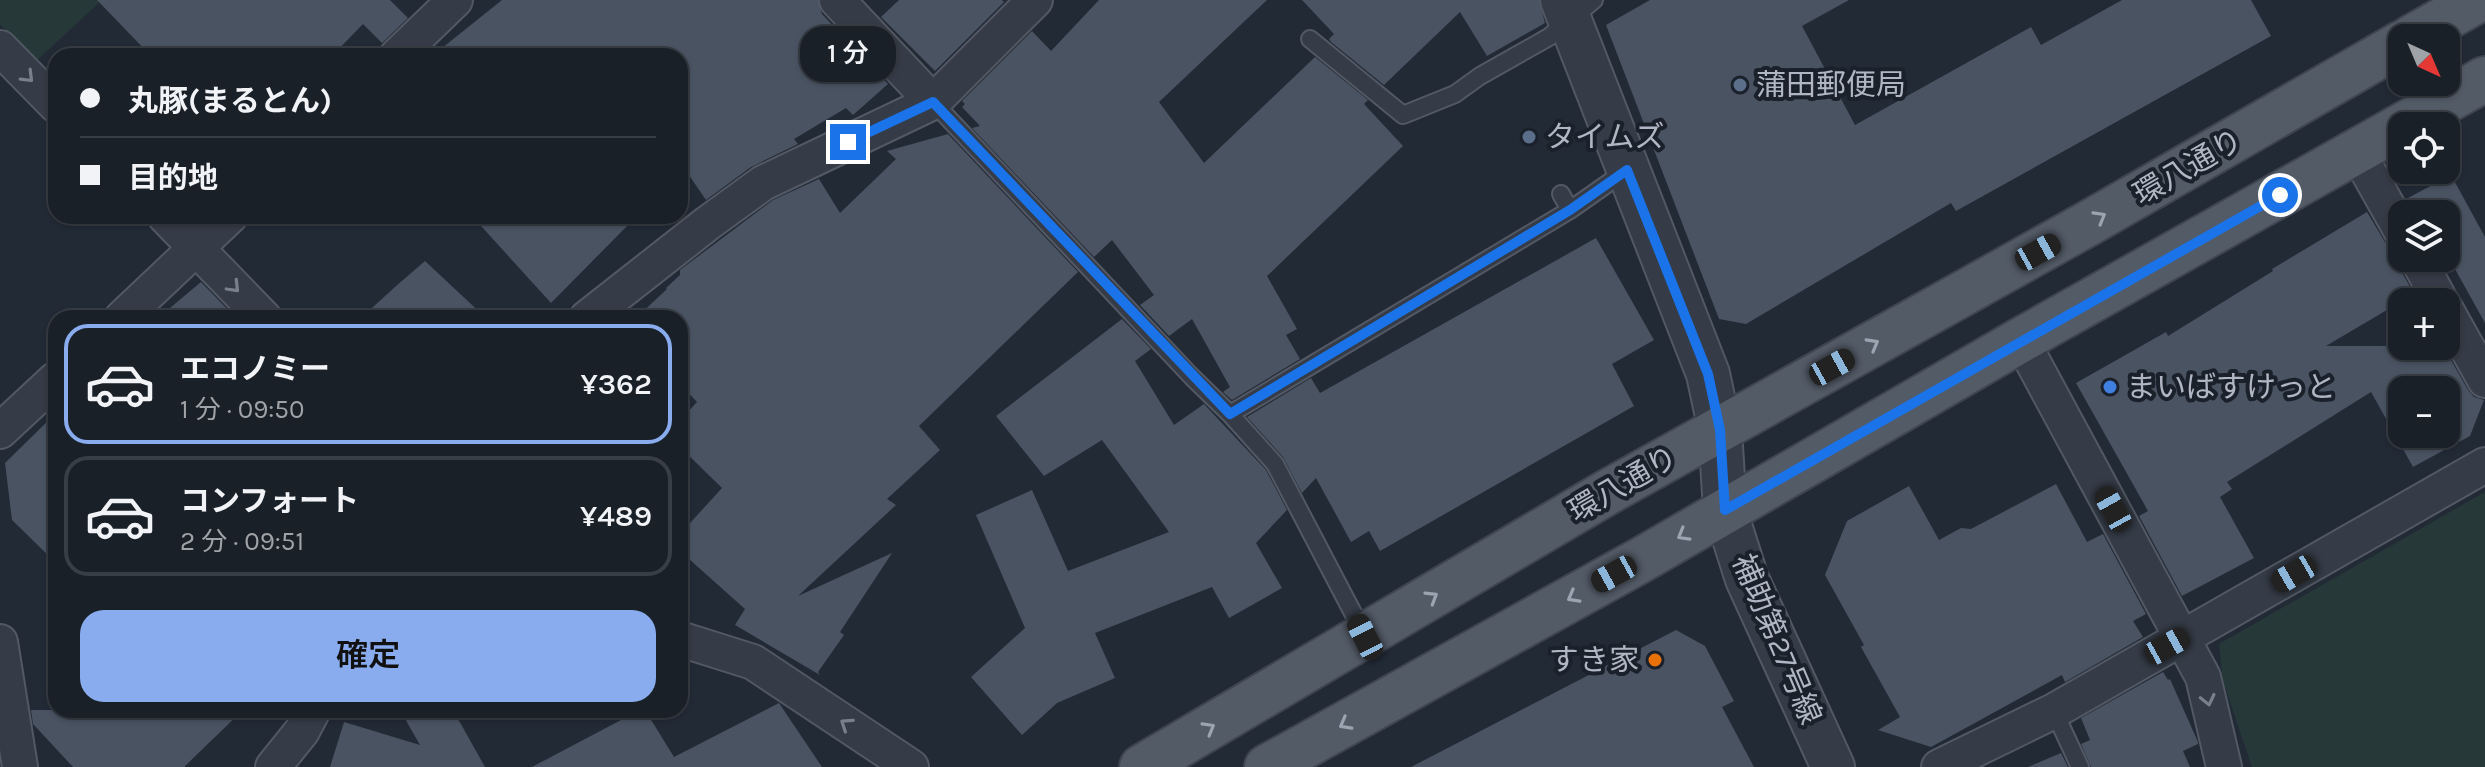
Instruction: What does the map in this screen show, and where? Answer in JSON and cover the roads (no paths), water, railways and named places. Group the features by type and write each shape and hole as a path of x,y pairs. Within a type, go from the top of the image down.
{"main road":[{"path":"2430,24 2455,6"},
{"name":"環八通り","path":"1142,767 1606,493 2089,223 2388,51"},
{"path":"1267,767 2485,79"}],"street":[{"path":"405,48 455,0"},
{"path":"837,0 933,102"},
{"path":"597,310 763,183 933,102 1035,0"},
{"name":"補助第27号線","path":"1575,6 1627,170 1708,374 1720,430 1725,510 1747,579 1833,767"},
{"path":"0,48 48,97"},
{"path":"2357,152 2388,207"},
{"path":"173,224 256,310"},
{"path":"131,310 222,224"},
{"path":"2460,335 2485,380"},
{"path":"2021,340 2203,677 2224,767"},
{"path":"0,431 48,386"},
{"path":"1939,767 2054,711 2485,465"},
{"path":"0,642 20,767"},
{"path":"688,642 753,662 911,767"},
{"path":"273,767 309,718"}],"lane":[{"path":"1310,39 1403,115 1455,94 1480,76 1549,37 1575,6"},
{"path":"933,102 1275,464 1365,637"},
{"path":"1230,414 1570,210 1627,170"},
{"path":"1561,194 1570,210"},
{"path":"2054,711 2080,767"}],"place":[{"name":"蒲田郵便局","path":"1740,85"},
{"name":"タイムズ","path":"1529,137"},
{"name":"まいばすけっと","path":"2110,387"},
{"name":"すき家","path":"1655,660"}]}
